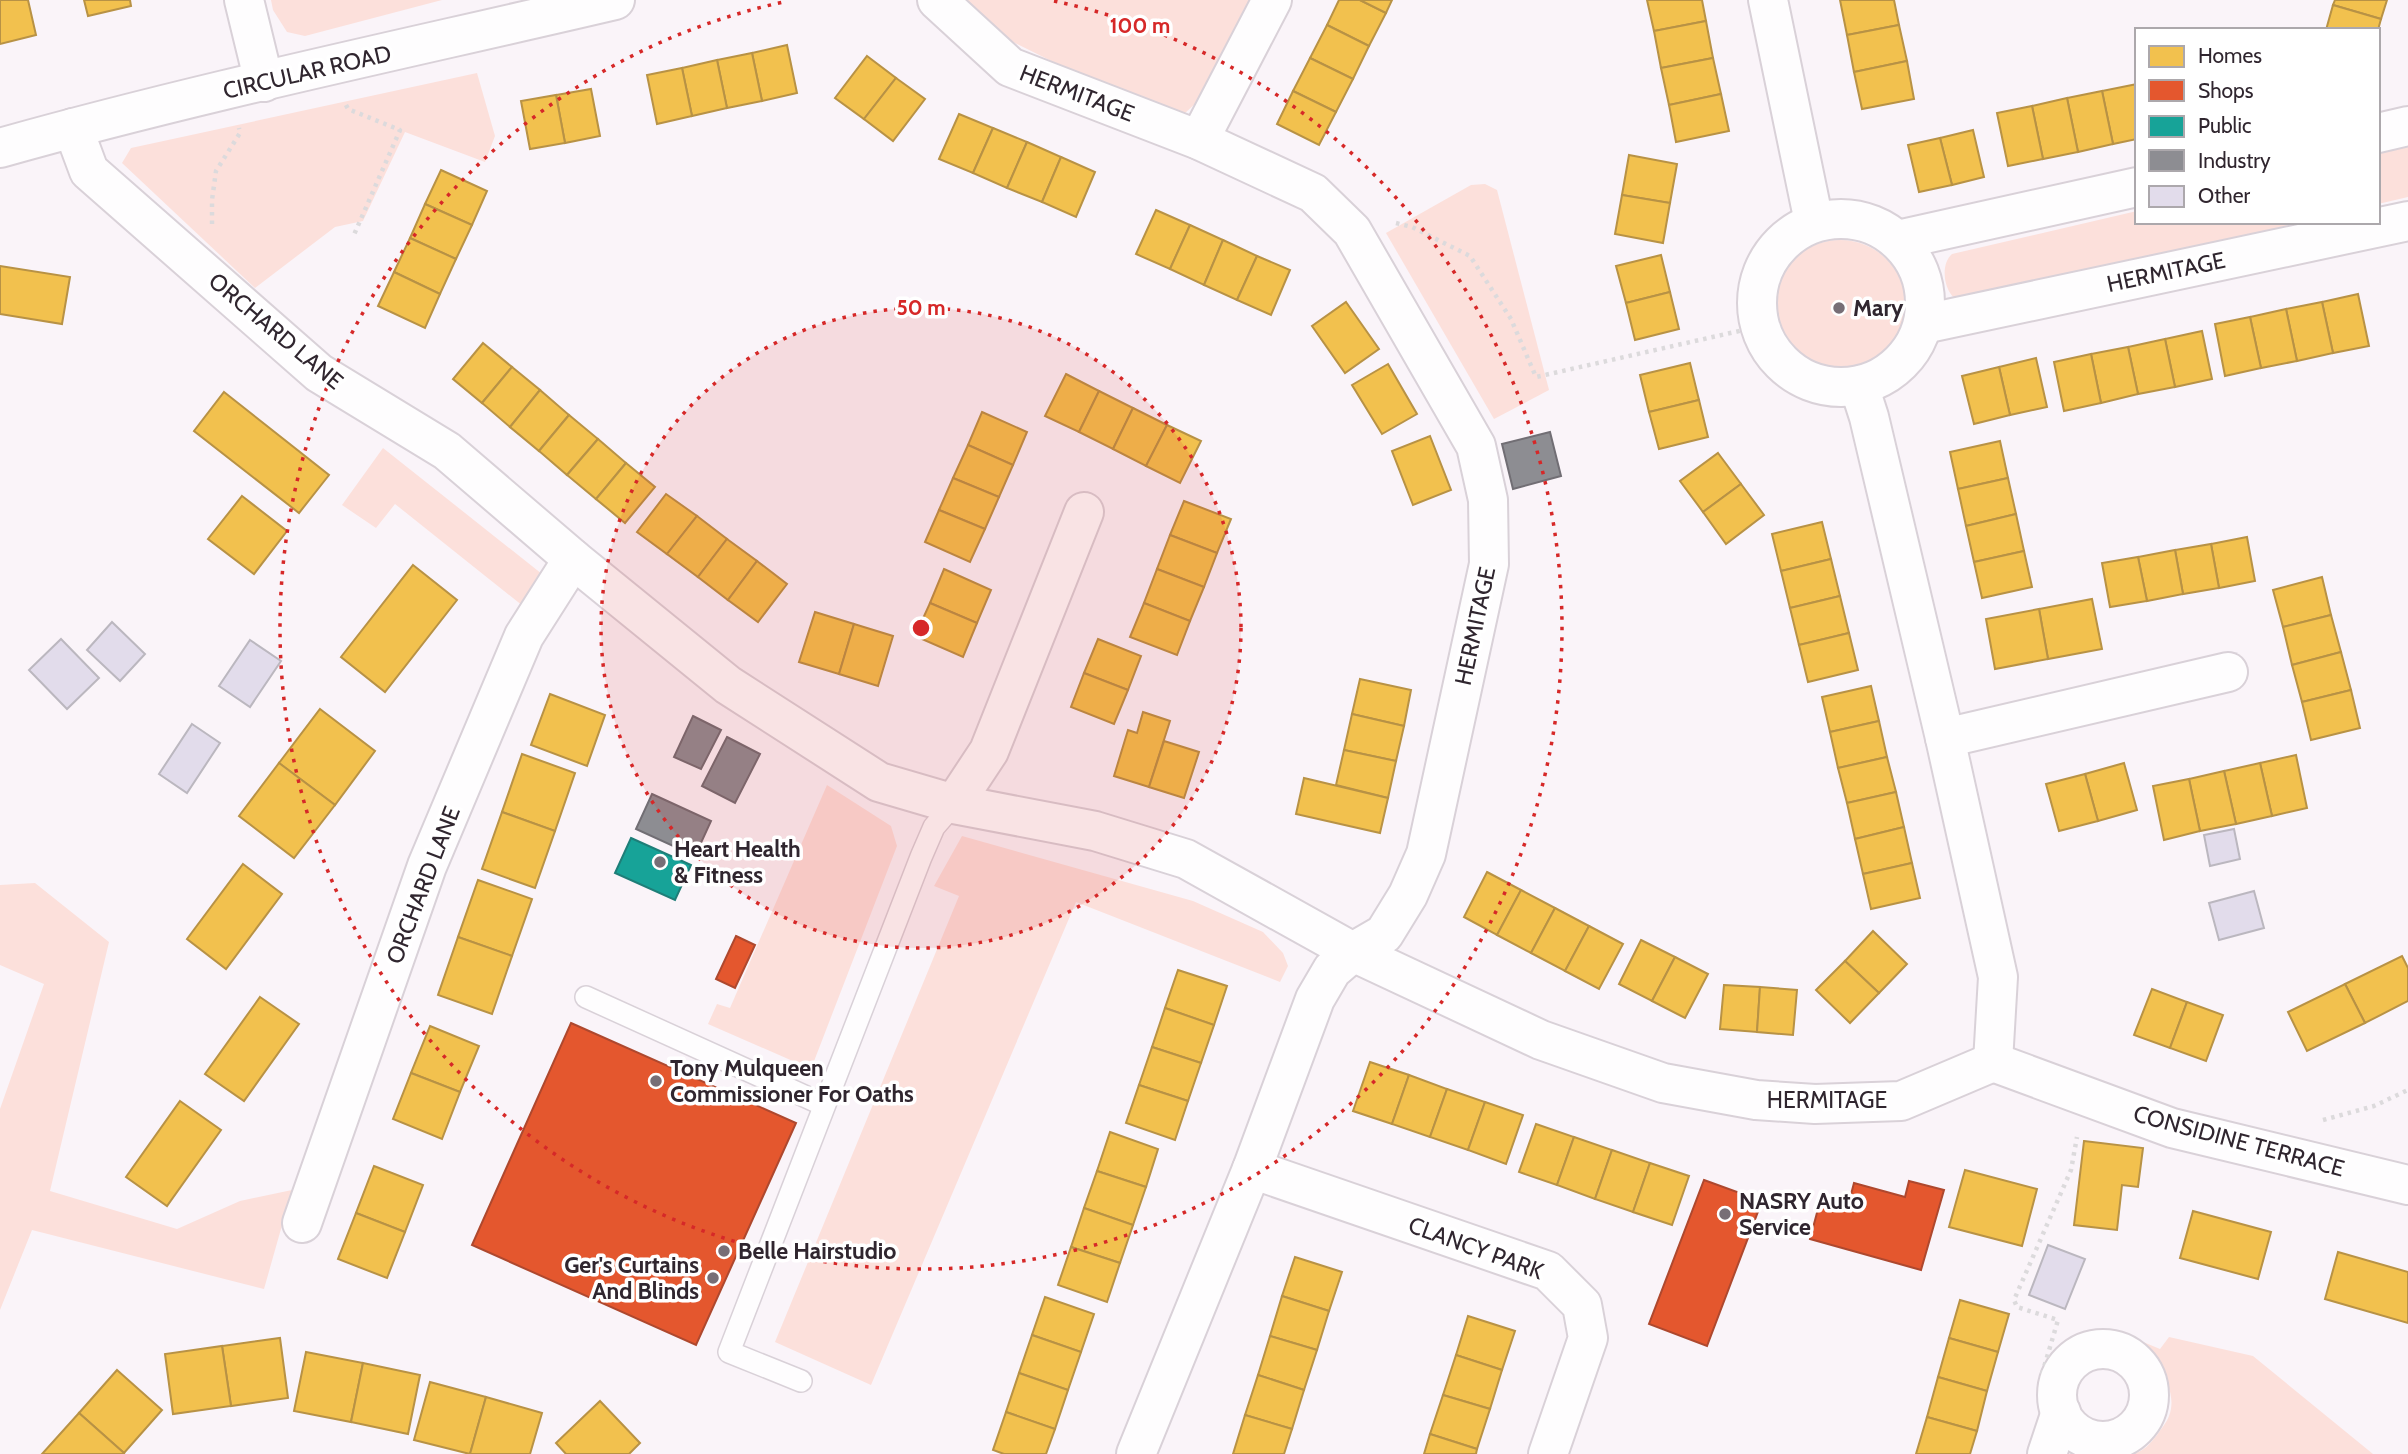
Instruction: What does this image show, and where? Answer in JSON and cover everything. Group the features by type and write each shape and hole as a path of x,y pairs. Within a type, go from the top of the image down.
{"street":[{"path":"244,0 264,82"},
{"name":"CIRCULAR ROAD","path":"0,148 264,82 615,0"},
{"name":"HERMITAGE","path":"937,0 1010,67 1199,139 1313,193 1352,231 1476,446 1488,500 1489,564 1426,854 1408,895 1384,934 1353,952"},
{"path":"1199,139 1272,0"},
{"path":"1768,0 1814,222"},
{"path":"2380,133 2408,126"},
{"name":"ORCHARD LANE","path":"73,128 89,171 319,373 447,451 573,559 728,685 879,782 954,804"},
{"path":"1902,239 2135,187"},
{"path":"1847,218 1875,225 1902,239 1920,270 1926,299 1924,324 1911,352 1897,367 1859,386 1824,386 1790,371 1766,343 1757,327 1755,301 1759,279 1777,246 1814,222 1847,218"},
{"name":"HERMITAGE","path":"1924,324 2408,220"},
{"path":"1859,386 1869,417 1945,738 1998,977 1993,1062"},
{"path":"954,804 989,751 1084,512"},
{"name":"ORCHARD LANE","path":"302,1223 428,866 524,636 573,559"},
{"path":"1945,738 2228,672"},
{"name":"HERMITAGE","path":"954,804 1096,831 1186,859 1353,952 1541,1040 1663,1083 1756,1100 1815,1104 1901,1101 1993,1062"},
{"path":"1136,1454 1252,1168 1315,999 1332,970 1353,952"},
{"name":"CONSIDINE TERRACE","path":"1993,1062 2172,1128 2408,1185"},
{"name":"CLANCY PARK","path":"1252,1168 1548,1271 1582,1305 1588,1338 1548,1454"},
{"path":"2107,1349 2122,1353 2135,1361 2145,1374 2149,1388 2149,1404 2143,1418 2133,1430 2119,1438 2074,1446 2077,1432 2050,1399 2058,1396 2059,1381 2067,1368 2078,1357 2092,1350 2107,1349"},
{"path":"2047,1454 2050,1399"}],"lane":[{"path":"801,1381 729,1352 921,857 934,827 954,804"},
{"path":"586,997 824,1105"}],"path":[{"path":"348,109 400,130 354,237"},
{"path":"216,171 240,133"},
{"path":"1352,231 1382,219 1412,227 1470,256 1511,318 1536,377 1757,327"},
{"path":"2314,1121 2327,1120 2374,1106 2408,1090"},
{"path":"2050,1399 2059,1320 2017,1307 2014,1300 2071,1170 2075,1137 2089,1136"}],"shaded area":[{"path":"271,0 442,0 305,36 287,32 273,10"},
{"path":"965,0 1251,0 1196,103 1184,114 1112,91 1009,40 978,19"},
{"path":"477,73 495,136 485,162 405,132 363,221 335,227 255,288 122,163 131,148"},
{"path":"2408,146 2408,197 2380,204 2380,153"},
{"path":"1485,184 1497,190 1549,390 1494,419 1386,233 1471,185"},
{"path":"2135,211 2135,224 2293,224 1965,303 1958,301 1948,290 1945,266 1952,254"},
{"path":"1840,240 1865,245 1886,260 1901,281 1906,306 1901,331 1886,352 1865,367 1840,372 1815,367 1794,352 1779,331 1774,306 1779,281 1794,260 1815,245"},
{"path":"383,448 542,574 523,606 395,504 376,528 342,505"},
{"path":"827,785 891,826 897,846 811,1069 708,1024 717,1004 730,1008"},
{"path":"962,836 1193,901 1263,932 1283,953 1288,966 1280,982 1076,902 871,1385 775,1342 959,896 934,886"},
{"path":"35,883 109,942 50,1191 177,1229 240,1201 292,1190 264,1289 32,1230 0,1310 0,1109 44,984 0,965 0,885"},
{"path":"2169,1337 2253,1356 2373,1454 2132,1454 2143,1449 2154,1438 2168,1418 2171,1405 2171,1395 2163,1374 2136,1339 2160,1349"}],"building: Homes":[{"path":"0,0 28,0 36,35 0,44"},
{"path":"84,0 130,0 131,6 88,16"},
{"path":"1339,0 1360,0 1386,13 1369,46 1327,25"},
{"path":"1360,0 1392,0 1386,13"},
{"path":"1647,0 1702,0 1706,21 1654,31"},
{"path":"1840,0 1894,0 1899,25 1847,35"},
{"path":"2335,0 2387,0 2381,19 2333,5"},
{"path":"2333,5 2381,19 2379,28 2327,28"},
{"path":"1706,21 1713,58 1661,68 1654,31"},
{"path":"1327,25 1369,46 1353,79 1310,58"},
{"path":"1899,25 1907,61 1854,72 1847,35"},
{"path":"787,45 797,93 762,101 752,53"},
{"path":"752,53 762,101 727,108 717,60"},
{"path":"867,56 896,78 864,119 835,98"},
{"path":"1310,58 1353,79 1336,112 1293,91"},
{"path":"1713,58 1721,94 1669,105 1661,68"},
{"path":"717,60 727,108 692,116 682,68"},
{"path":"1907,61 1914,99 1862,109 1854,72"},
{"path":"682,68 692,116 657,124 647,75"},
{"path":"896,78 925,99 893,141 864,119"},
{"path":"2135,84 2135,139 2113,144 2102,91"},
{"path":"591,89 600,136 565,143 556,95"},
{"path":"1293,91 1336,112 1319,145 1277,124"},
{"path":"2102,91 2113,144 2078,152 2067,98"},
{"path":"1721,94 1729,131 1676,142 1669,105"},
{"path":"556,95 565,143 530,149 521,101"},
{"path":"2067,98 2078,152 2043,159 2032,106"},
{"path":"2032,106 2043,159 2008,166 1997,113"},
{"path":"959,114 993,128 973,173 939,159"},
{"path":"993,128 1027,142 1007,188 973,173"},
{"path":"1973,130 1984,177 1952,185 1940,138"},
{"path":"1940,138 1952,185 1919,192 1908,145"},
{"path":"1027,142 1061,157 1042,202 1007,188"},
{"path":"1629,155 1677,164 1670,203 1622,195"},
{"path":"1061,157 1095,172 1076,217 1042,202"},
{"path":"441,170 487,191 472,225 425,204"},
{"path":"1622,195 1670,203 1663,243 1615,234"},
{"path":"425,204 472,225 456,259 410,238"},
{"path":"1156,210 1190,225 1170,269 1136,254"},
{"path":"1190,225 1223,240 1204,285 1170,269"},
{"path":"410,238 456,259 440,294 394,272"},
{"path":"1223,240 1257,256 1237,300 1204,285"},
{"path":"1661,255 1670,292 1626,303 1616,266"},
{"path":"1257,256 1290,270 1271,315 1237,300"},
{"path":"0,266 70,277 62,324 0,314"},
{"path":"394,272 440,294 425,328 378,306"},
{"path":"1670,292 1679,329 1635,340 1626,303"},
{"path":"2358,294 2369,346 2333,353 2322,302"},
{"path":"1346,302 1379,349 1345,373 1312,326"},
{"path":"2322,302 2333,353 2297,361 2286,309"},
{"path":"2286,309 2297,361 2261,368 2250,317"},
{"path":"2250,317 2261,368 2225,376 2215,324"},
{"path":"2202,331 2212,379 2175,387 2165,339"},
{"path":"2165,339 2175,387 2138,394 2128,347"},
{"path":"483,343 512,367 482,403 453,379"},
{"path":"2128,347 2138,394 2101,403 2091,354"},
{"path":"2091,354 2101,403 2064,411 2054,362"},
{"path":"2036,358 2047,407 2010,415 1999,367"},
{"path":"1690,363 1699,400 1649,412 1640,375"},
{"path":"1388,364 1417,414 1382,434 1352,385"},
{"path":"512,367 540,390 510,427 482,403"},
{"path":"1999,367 2010,415 1974,424 1962,376"},
{"path":"1066,374 1099,391 1079,432 1045,416"},
{"path":"540,390 569,415 539,451 510,427"},
{"path":"1099,391 1133,408 1113,449 1079,432"},
{"path":"224,392 329,475 299,513 194,431"},
{"path":"1699,400 1708,437 1659,449 1649,412"},
{"path":"1133,408 1167,425 1146,466 1113,449"},
{"path":"982,412 1027,432 1013,465 968,445"},
{"path":"569,415 598,439 567,475 539,451"},
{"path":"1167,425 1201,441 1180,483 1146,466"},
{"path":"1430,436 1451,490 1413,505 1392,451"},
{"path":"598,439 626,463 596,499 567,475"},
{"path":"2000,441 2008,478 1958,489 1950,452"},
{"path":"968,445 1013,465 999,497 953,478"},
{"path":"1718,453 1741,484 1703,512 1680,481"},
{"path":"626,463 655,487 625,523 596,499"},
{"path":"953,478 999,497 985,529 939,510"},
{"path":"2008,478 2016,514 1966,526 1958,489"},
{"path":"1741,484 1764,515 1726,544 1703,512"},
{"path":"666,494 697,516 667,554 637,532"},
{"path":"242,496 287,531 254,574 208,539"},
{"path":"1184,501 1231,519 1217,553 1170,535"},
{"path":"939,510 985,529 970,562 925,542"},
{"path":"2016,514 2024,551 1974,562 1966,526"},
{"path":"697,516 727,539 698,577 667,554"},
{"path":"1822,522 1831,559 1781,571 1772,534"},
{"path":"1170,535 1217,553 1204,587 1157,569"},
{"path":"2247,537 2255,581 2219,588 2211,544"},
{"path":"727,539 757,561 728,600 698,577"},
{"path":"2211,544 2219,588 2183,594 2175,550"},
{"path":"2175,550 2183,594 2147,601 2138,557"},
{"path":"2024,551 2032,587 1982,598 1974,562"},
{"path":"2138,557 2147,601 2110,607 2102,563"},
{"path":"1831,559 1840,596 1790,608 1781,571"},
{"path":"757,561 787,584 758,622 728,600"},
{"path":"413,565 457,600 385,692 341,657"},
{"path":"944,569 991,590 977,623 930,603"},
{"path":"1157,569 1204,587 1190,621 1144,603"},
{"path":"2322,577 2331,615 2283,627 2273,590"},
{"path":"1840,596 1849,633 1799,645 1790,608"},
{"path":"2092,599 2102,649 2048,659 2039,609"},
{"path":"930,603 977,623 963,657 915,636"},
{"path":"1144,603 1190,621 1177,655 1130,637"},
{"path":"2039,609 2048,659 1995,669 1986,619"},
{"path":"815,612 854,624 839,674 799,662"},
{"path":"2331,615 2341,652 2292,665 2283,627"},
{"path":"854,624 893,636 878,686 839,674"},
{"path":"1849,633 1858,670 1808,682 1799,645"},
{"path":"1098,639 1141,656 1128,690 1084,673"},
{"path":"2341,652 2351,690 2302,702 2292,665"},
{"path":"1084,673 1128,690 1114,724 1071,707"},
{"path":"1360,679 1411,690 1404,726 1352,714"},
{"path":"1871,686 1879,721 1830,732 1822,697"},
{"path":"2351,690 2360,728 2311,740 2302,702"},
{"path":"550,694 605,715 587,766 531,745"},
{"path":"320,709 375,751 335,805 279,763"},
{"path":"1143,712 1170,721 1149,787 1114,776 1128,730 1137,733"},
{"path":"1352,714 1404,726 1396,761 1344,750"},
{"path":"1879,721 1887,757 1838,768 1830,732"},
{"path":"1164,741 1199,752 1184,798 1149,787"},
{"path":"1344,750 1396,761 1388,798 1336,785"},
{"path":"522,754 575,773 555,831 502,812"},
{"path":"2296,755 2307,808 2272,816 2260,763"},
{"path":"1887,757 1896,792 1847,803 1838,768"},
{"path":"279,763 335,805 294,858 239,816"},
{"path":"2124,763 2137,810 2098,821 2085,774"},
{"path":"2260,763 2272,816 2236,824 2224,771"},
{"path":"2224,771 2236,824 2200,831 2189,779"},
{"path":"2085,774 2098,821 2059,831 2046,784"},
{"path":"1304,778 1388,798 1380,833 1296,814"},
{"path":"2189,779 2200,831 2164,840 2153,786"},
{"path":"1896,792 1904,827 1855,839 1847,803"},
{"path":"502,812 555,831 535,888 482,869"},
{"path":"1904,827 1912,863 1863,874 1855,839"},
{"path":"1912,863 1920,898 1871,909 1863,874"},
{"path":"243,864 282,894 226,969 187,939"},
{"path":"1487,872 1521,890 1497,935 1464,917"},
{"path":"478,880 532,899 512,956 458,937"},
{"path":"1521,890 1555,908 1531,953 1497,935"},
{"path":"1555,908 1589,926 1565,971 1531,953"},
{"path":"1589,926 1623,944 1599,989 1565,971"},
{"path":"1873,931 1907,964 1879,993 1845,961"},
{"path":"458,937 512,956 492,1014 438,995"},
{"path":"1641,940 1675,957 1652,1001 1619,984"},
{"path":"2402,956 2408,968 2408,1001 2365,1023 2345,984"},
{"path":"1675,957 1708,974 1685,1018 1652,1001"},
{"path":"1845,961 1879,993 1850,1023 1816,990"},
{"path":"1178,970 1227,986 1214,1025 1165,1008"},
{"path":"2345,984 2365,1023 2307,1051 2288,1012"},
{"path":"1724,985 1760,987 1757,1032 1720,1029"},
{"path":"1760,987 1797,990 1793,1035 1757,1032"},
{"path":"2152,989 2187,1002 2170,1048 2134,1035"},
{"path":"260,997 299,1024 244,1101 205,1074"},
{"path":"2187,1002 2223,1015 2206,1061 2170,1048"},
{"path":"1165,1008 1214,1025 1201,1063 1152,1047"},
{"path":"430,1026 479,1046 460,1092 411,1073"},
{"path":"1152,1047 1201,1063 1188,1101 1139,1085"},
{"path":"1370,1062 1409,1075 1392,1124 1353,1111"},
{"path":"411,1073 460,1092 442,1139 393,1119"},
{"path":"1409,1075 1447,1089 1430,1137 1392,1124"},
{"path":"1139,1085 1188,1101 1175,1140 1126,1123"},
{"path":"1447,1089 1485,1102 1468,1150 1430,1137"},
{"path":"180,1101 221,1130 167,1206 126,1177"},
{"path":"1485,1102 1523,1115 1506,1164 1468,1150"},
{"path":"1536,1124 1574,1137 1557,1185 1519,1172"},
{"path":"1110,1132 1158,1149 1146,1187 1097,1171"},
{"path":"1574,1137 1612,1150 1595,1199 1557,1185"},
{"path":"2084,1141 2143,1148 2138,1187 2122,1185 2117,1230 2074,1225"},
{"path":"1612,1150 1650,1163 1633,1212 1595,1199"},
{"path":"1650,1163 1689,1176 1672,1225 1633,1212"},
{"path":"374,1166 423,1185 405,1232 356,1213"},
{"path":"1965,1170 2037,1189 2022,1246 1949,1227"},
{"path":"1097,1171 1146,1187 1133,1225 1084,1208"},
{"path":"1084,1208 1133,1225 1120,1263 1071,1247"},
{"path":"2193,1211 2271,1232 2258,1279 2180,1258"},
{"path":"356,1213 405,1232 387,1278 338,1259"},
{"path":"1071,1247 1120,1263 1107,1302 1058,1285"},
{"path":"2338,1252 2408,1272 2408,1323 2325,1299"},
{"path":"1295,1257 1342,1272 1329,1311 1282,1296"},
{"path":"1282,1296 1329,1311 1317,1350 1270,1336"},
{"path":"1045,1297 1094,1314 1081,1352 1032,1335"},
{"path":"1960,1300 2009,1314 1998,1352 1949,1338"},
{"path":"1468,1316 1515,1331 1502,1370 1456,1355"},
{"path":"1032,1335 1081,1352 1068,1390 1019,1373"},
{"path":"1270,1336 1317,1350 1304,1390 1258,1375"},
{"path":"280,1338 288,1398 231,1406 222,1346"},
{"path":"1949,1338 1998,1352 1987,1391 1938,1377"},
{"path":"222,1346 231,1406 173,1414 165,1354"},
{"path":"306,1352 363,1363 351,1422 294,1411"},
{"path":"1456,1355 1502,1370 1490,1409 1443,1395"},
{"path":"363,1363 420,1375 408,1434 351,1422"},
{"path":"117,1370 162,1410 124,1453 79,1413"},
{"path":"1019,1373 1068,1390 1055,1429 1006,1412"},
{"path":"1258,1375 1304,1390 1292,1429 1245,1415"},
{"path":"1938,1377 1987,1391 1977,1431 1927,1417"},
{"path":"430,1382 486,1397 470,1454 414,1440"},
{"path":"1443,1395 1490,1409 1477,1449 1430,1434"},
{"path":"486,1397 542,1413 530,1454 470,1454"},
{"path":"600,1401 640,1443 629,1454 566,1454 556,1443"},
{"path":"1006,1412 1055,1429 1046,1454 1004,1454 993,1450"},
{"path":"79,1413 124,1453 42,1454"},
{"path":"1245,1415 1292,1429 1284,1454 1233,1454"},
{"path":"1927,1417 1977,1431 1970,1454 1916,1454"},
{"path":"1430,1434 1477,1449 1476,1454 1424,1454"}],"building: Shops":[{"path":"736,936 755,945 735,988 716,979"},
{"path":"571,1023 796,1123 696,1345 472,1245"},
{"path":"1704,1180 1762,1201 1707,1346 1649,1324"},
{"path":"1909,1181 1944,1190 1921,1270 1810,1239 1822,1194 1849,1202 1854,1183 1905,1197"}],"building: Public":[{"path":"631,838 691,865 675,900 615,873"}],"building: Industry":[{"path":"1550,432 1561,476 1513,489 1502,444"},
{"path":"693,716 721,730 701,769 674,757"},
{"path":"727,737 760,754 735,803 702,786"},
{"path":"652,794 711,821 695,856 636,829"}],"building: Other":[{"path":"112,622 145,654 120,681 87,650"},
{"path":"61,639 99,678 67,709 29,670"},
{"path":"250,640 281,661 250,707 219,686"},
{"path":"192,724 220,743 187,793 159,774"},
{"path":"2234,829 2240,859 2210,866 2204,835"},
{"path":"2254,891 2264,928 2219,940 2209,903"},
{"path":"2048,1245 2085,1259 2065,1309 2029,1295"}],"place":[{"name":"Mary","path":"1839,308"},
{"name":"Heart Health & Fitness","path":"660,862"},
{"name":"Tony Mulqueen Commissioner For Oaths","path":"656,1081"},
{"name":"NASRY Auto Service","path":"1725,1214"},
{"name":"Belle Hairstudio","path":"724,1251"},
{"name":"Ger's Curtains And Blinds","path":"713,1278"}]}
